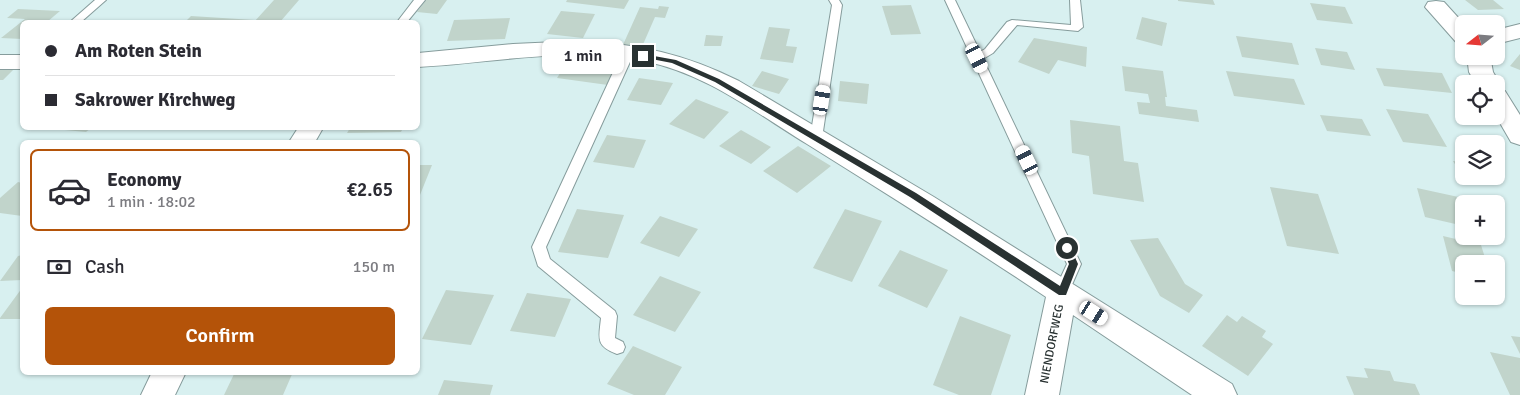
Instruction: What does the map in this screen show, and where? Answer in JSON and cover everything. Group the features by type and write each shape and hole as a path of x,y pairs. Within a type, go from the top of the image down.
{"street":[{"path":"1434,4 1455,27"},
{"path":"1505,34 1520,31"},
{"path":"420,60 558,48 628,53 673,61 708,77 913,195 1220,395"},
{"path":"0,62 20,62"},
{"path":"1505,111 1520,136"},
{"name":"NIENDORFWEG","path":"1042,395 1062,292"},
{"path":"158,395 168,375"}],"lane":[{"path":"76,20 101,0"},
{"path":"404,20 420,0"},
{"path":"816,138 837,5 834,0"},
{"path":"950,0 1074,264 1062,292"},
{"path":"977,58 989,51 1011,24 1016,22 1074,29 1077,27 1075,0"},
{"path":"617,347 607,341 609,316 543,262 539,247 628,53"}],"building":[{"path":"274,0 299,0 282,20 256,20"},
{"path":"426,0 447,0 437,14 417,12"},
{"path":"567,0 629,0 624,9 566,2"},
{"path":"1213,0 1215,5 1178,1"},
{"path":"1465,0 1493,0 1504,9 1478,10"},
{"path":"1310,3 1345,7 1353,24 1317,20"},
{"path":"911,5 921,34 891,35 882,6"},
{"path":"659,6 669,7 665,18 655,17 641,49 622,47 640,7 658,9"},
{"path":"18,9 60,11 49,20 7,18"},
{"path":"561,11 595,14 583,38 547,34"},
{"path":"191,16 254,20 187,20"},
{"path":"1142,17 1167,23 1162,46 1136,39"},
{"path":"510,18 505,39 447,41 454,20"},
{"path":"20,23 20,39 1,38"},
{"path":"769,27 790,29 786,46 797,47 793,63 760,59"},
{"path":"706,35 723,36 721,46 704,46"},
{"path":"1236,36 1292,43 1299,65 1242,57"},
{"path":"1034,38 1087,47 1086,67 1058,60 1049,74 1018,62"},
{"path":"1315,48 1347,52 1355,70 1321,65"},
{"path":"1520,54 1520,70 1510,66"},
{"path":"570,57 619,64 608,85 557,78"},
{"path":"1122,66 1163,71 1167,97 1165,97 1166,106 1197,110 1199,122 1139,114 1137,102 1150,103 1148,94 1125,91"},
{"path":"1376,68 1442,73 1452,93 1384,86"},
{"path":"0,69 14,69 3,80 0,80"},
{"path":"762,71 789,79 779,94 752,86"},
{"path":"1226,71 1294,79 1305,105 1234,96"},
{"path":"639,78 673,83 661,105 627,100"},
{"path":"840,81 869,84 867,104 838,101"},
{"path":"696,99 729,112 704,139 669,124"},
{"path":"1386,109 1428,114 1447,147 1403,142"},
{"path":"1320,115 1362,119 1371,136 1327,131"},
{"path":"1070,120 1120,126 1124,161 1138,163 1144,202 1093,194 1089,156 1072,153"},
{"path":"65,130 88,130 86,132"},
{"path":"349,130 402,130 401,132 347,133"},
{"path":"741,130 771,147 751,164 719,146"},
{"path":"607,135 646,140 634,168 593,162"},
{"path":"798,146 831,166 797,193 763,171"},
{"path":"420,165 432,165 420,195"},
{"path":"18,182 20,182 20,216 0,213 0,198"},
{"path":"1270,187 1318,194 1339,254 1287,246"},
{"path":"1417,188 1455,196 1455,224 1425,217"},
{"path":"577,209 624,215 608,258 558,252"},
{"path":"845,209 882,221 852,282 813,268"},
{"path":"660,216 698,229 679,257 640,243"},
{"path":"1443,236 1455,239 1455,245 1481,245 1484,255 1455,255 1455,272 1452,271"},
{"path":"1158,238 1185,284 1203,295 1189,313 1160,296 1130,240"},
{"path":"900,250 948,270 927,308 878,286"},
{"path":"20,256 20,280 0,281"},
{"path":"660,276 701,292 675,332 633,315"},
{"path":"446,290 494,295 471,345 422,339"},
{"path":"20,291 20,319 0,318"},
{"path":"527,293 571,299 555,337 510,331"},
{"path":"1227,315 1237,322 1242,316 1266,331 1262,337 1273,344 1248,376 1202,346"},
{"path":"960,316 1011,335 991,395 959,395 933,385"},
{"path":"1511,336 1520,337 1520,354"},
{"path":"633,346 682,367 665,395 634,395 607,384"},
{"path":"1490,352 1520,358 1520,395 1510,395"},
{"path":"1364,368 1390,371 1394,381 1415,384 1420,395 1354,395 1346,376 1368,378"},
{"path":"234,375 292,375 283,395 224,395"},
{"path":"444,380 493,385 490,395 438,395"}],"route":[{"path":"643,56 673,61 717,81 913,195 1062,292 1074,264 1067,248"}]}
